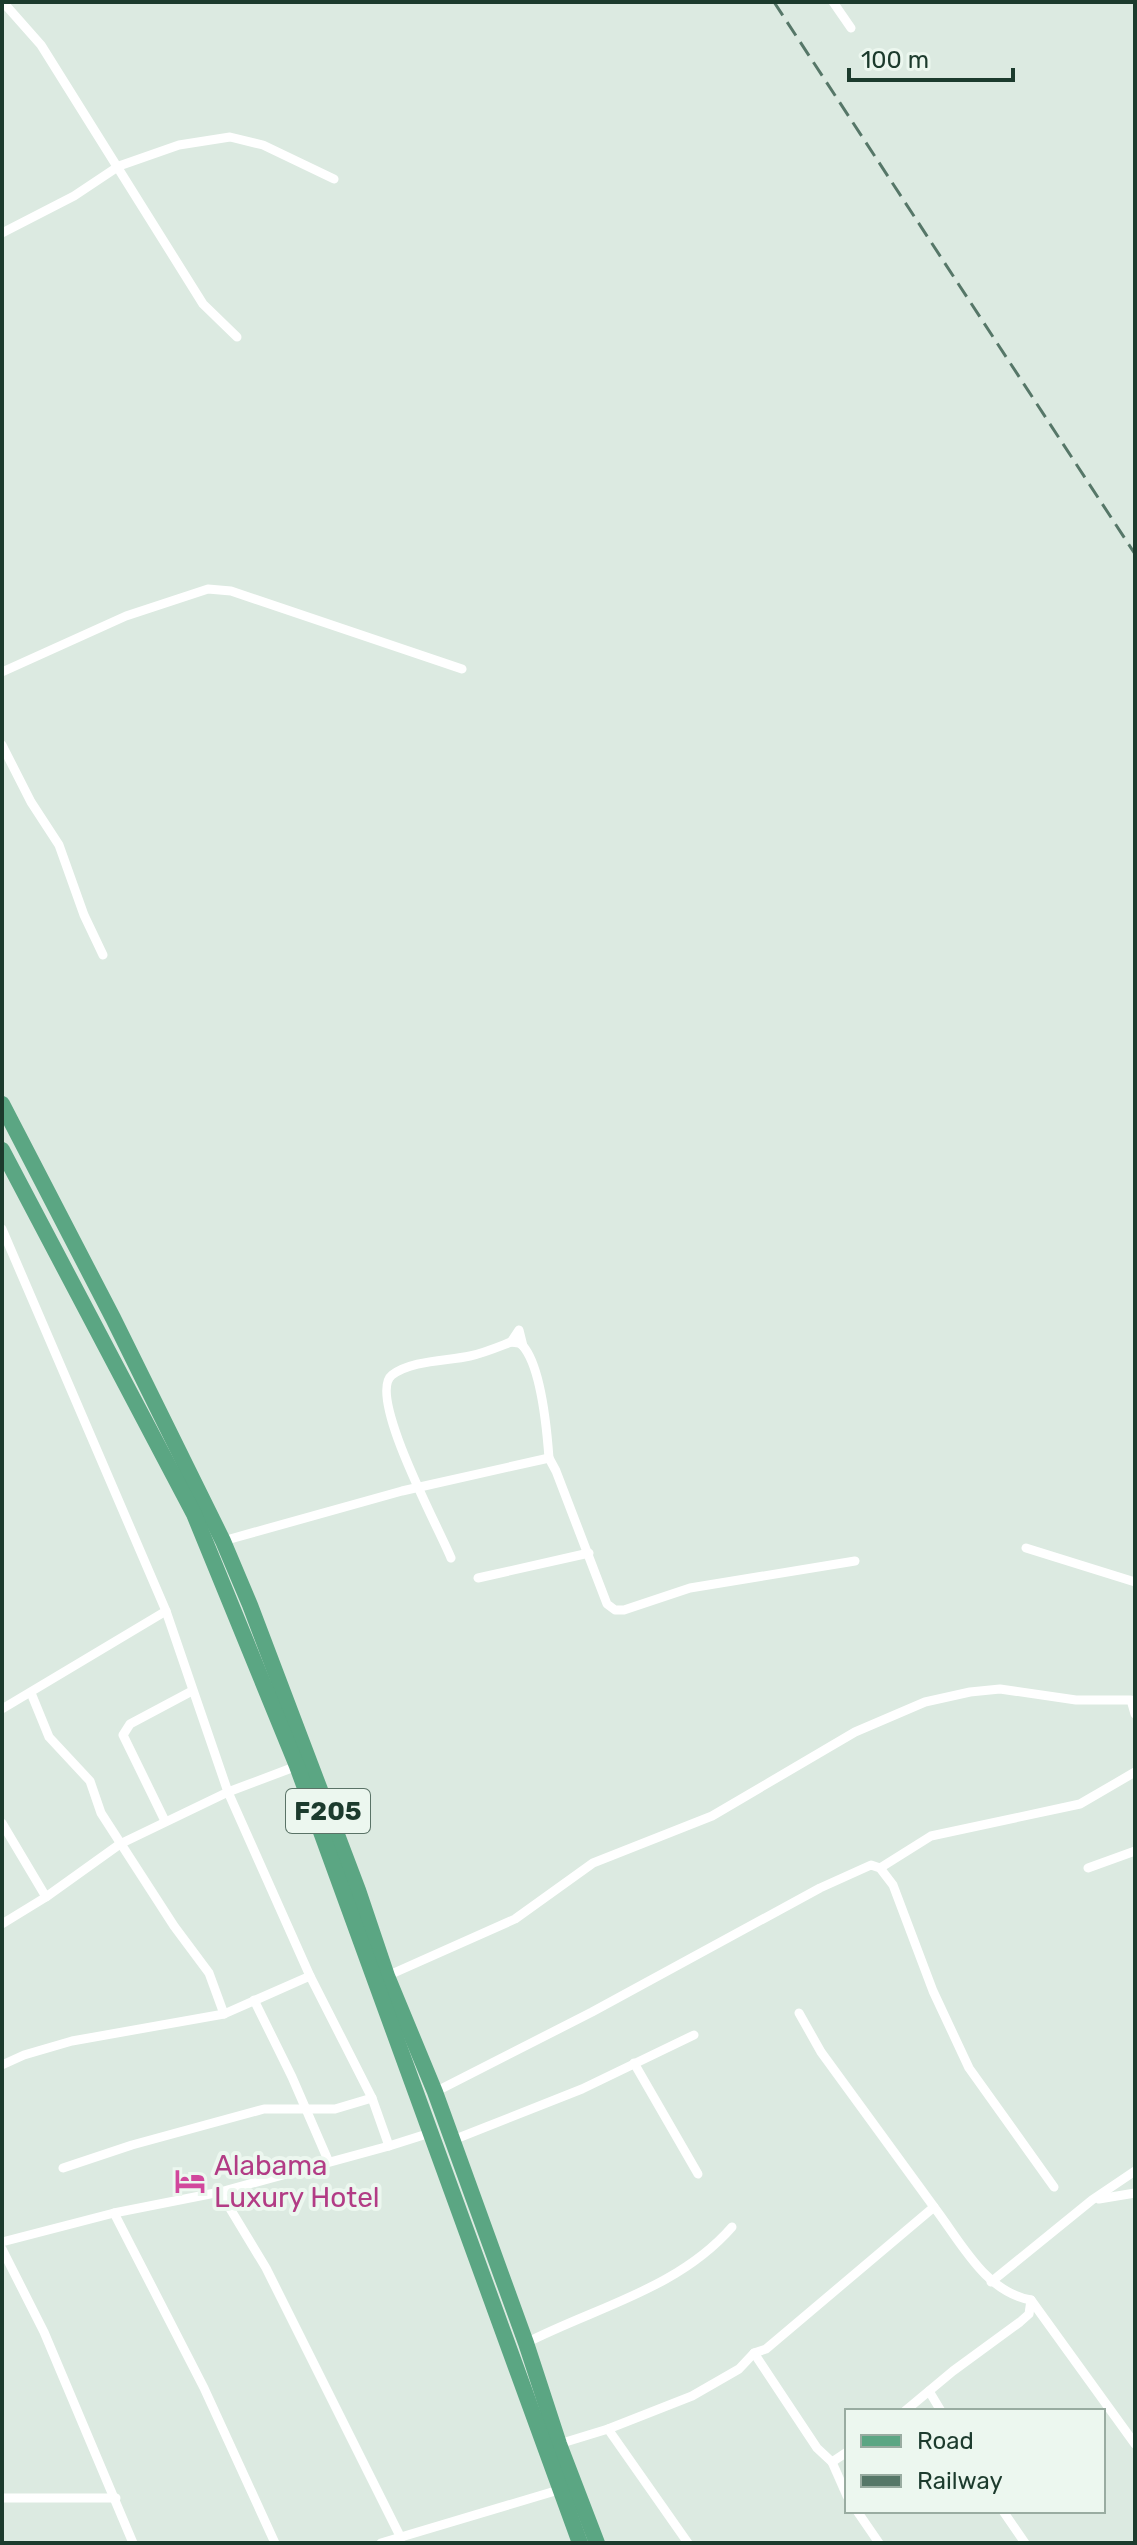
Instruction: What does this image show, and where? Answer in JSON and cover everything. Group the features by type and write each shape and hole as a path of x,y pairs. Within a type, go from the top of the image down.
{"main road":[{"name":"F205","path":"2,1104 113,1318 223,1541 250,1605 358,1890 387,1976 453,2140 559,2444 597,2543"},
{"name":"F205","path":"2,1150 194,1514 297,1766 580,2543"},
{"path":"94,1325 113,1318"}],"street":[{"path":"3,2 41,45 203,304 237,337"},
{"path":"833,2 851,28"},
{"path":"2,233 74,196 119,166 179,145 230,137 263,145 334,179"},
{"path":"2,672 126,616 208,589 231,591 462,669"},
{"path":"2,745 31,802 59,845 84,915 103,955"},
{"path":"2,1229 166,1611 228,1792 310,1976 372,2098 389,2146"},
{"path":"451,1558 436,1521 417,1488 385,1395 386,1381 393,1373 472,1355 511,1342 523,1346 533,1368 546,1417 549,1458 607,1604 615,1610 624,1610 690,1588 855,1561"},
{"path":"223,1541 417,1488 549,1458"},
{"path":"1026,1548 1135,1582"},
{"path":"478,1578 589,1553"},
{"path":"2,1709 166,1611"},
{"path":"387,1976 515,1919 593,1863 712,1816 855,1732 925,1702 1000,1689 1076,1700 1133,1700 1135,1714"},
{"path":"165,1821 123,1735 130,1724 192,1691"},
{"path":"31,1693 49,1737 90,1781 101,1813 120,1844 209,1973 224,2014"},
{"path":"2,1924 120,1844 228,1792 297,1766"},
{"path":"880,1868 931,1836 1080,1804 1135,1772"},
{"path":"2,1823 46,1897"},
{"path":"1088,1868 1135,1851"},
{"path":"435,2092 592,2012 849,1873 871,1865 880,1868 893,1885 933,1991 969,2068 1054,2187"},
{"path":"2,2065 72,2041 224,2014 310,1976"},
{"path":"254,2000 328,2160"},
{"path":"799,2013 821,2052 991,2282 1014,2297 1031,2300 1135,2444"},
{"path":"453,2140 582,2089 694,2035"},
{"path":"634,2063 698,2174"},
{"path":"63,2168 132,2145 264,2109 335,2109 372,2098"},
{"path":"2,2242 114,2213 220,2192 430,2133"},
{"path":"991,2282 1092,2200 1135,2171"},
{"path":"220,2192 266,2268 401,2538"},
{"path":"1092,2200 1135,2193"},
{"path":"559,2444 608,2429 692,2396 739,2369 754,2353 766,2349 934,2207"},
{"path":"114,2213 204,2388 275,2543"},
{"path":"526,2343 567,2322 622,2303 657,2285 698,2257 732,2227"},
{"path":"2,2249 44,2332 133,2543"},
{"path":"907,2409 1020,2322 1029,2314 1031,2300"},
{"path":"754,2353 817,2448 832,2462 845,2491"},
{"path":"929,2391 940,2409"},
{"path":"608,2429 688,2543"},
{"path":"832,2462 845,2453"},
{"path":"381,2543 562,2489"},
{"path":"2,2498 116,2498"},
{"path":"858,2513 879,2543"},
{"path":"1004,2513 1025,2543"}],"railway":[{"path":"774,2 1135,554"}],"place":[{"name":"Alabama Luxury Hotel","path":"190,2181"}]}
